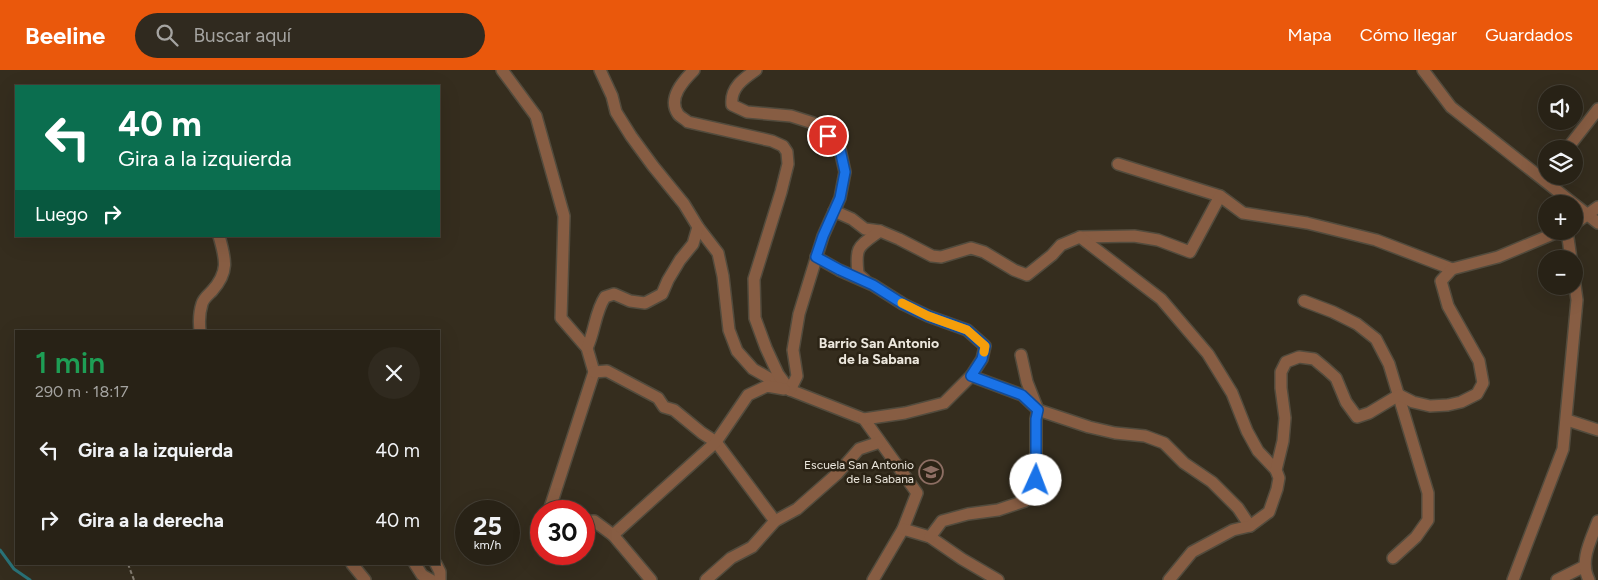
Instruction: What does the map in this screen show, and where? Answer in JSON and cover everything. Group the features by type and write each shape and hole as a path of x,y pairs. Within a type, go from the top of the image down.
{"street":[{"path":"502,70 536,116 564,216 561,318 587,348 594,372 553,500"},
{"path":"600,70 612,96 616,112 653,166 684,204 698,227 718,253 723,276 729,330 737,351 753,369 790,390 864,419 904,413 944,403 971,376 982,359 985,346 967,330 928,316 903,304 858,274 856,255 860,245 880,231"},
{"path":"694,70 676,91 675,105 678,114 688,122 772,141 783,146 787,152 788,164 781,192 754,279 754,298 755,318 766,348 778,374 790,390"},
{"path":"756,70 737,86 731,96 732,105 747,112 791,116 813,124 839,145 845,172 840,198 823,236 798,323 792,350 797,376 790,390"},
{"path":"1422,70 1451,107 1538,172"},
{"path":"1573,140 1598,109"},
{"path":"1118,164 1220,196 1243,213 1307,223 1376,240 1452,269"},
{"path":"1553,185 1598,223"},
{"path":"834,211 852,219 866,229 880,231 932,256 941,256 971,248 984,252 1014,270 1027,275 1052,255 1061,245 1080,238 1134,236 1158,240 1190,252 1220,196"},
{"path":"1583,218 1598,207"},
{"path":"587,348 600,304 605,296 614,294 630,302 646,303 662,294 680,260 693,244 698,227"},
{"path":"200,330 198,318 202,302 220,282 226,270 219,237"},
{"path":"1080,238 1161,300 1208,354 1232,393 1247,431 1258,451 1276,470 1279,478 1269,512 1250,526 1233,530 1192,552 1169,580"},
{"path":"1399,394 1414,402 1430,406 1460,402 1477,394 1483,383 1479,362 1448,306 1442,280 1452,269 1498,257 1539,240"},
{"path":"816,257 873,285"},
{"path":"1513,580 1563,449 1576,295"},
{"path":"1304,301 1357,324 1376,339 1389,364 1428,492 1428,520 1416,537 1393,558"},
{"path":"930,536 942,521 968,514 998,510 1025,502 1036,480 1036,419 1038,410 1027,382 1021,355"},
{"path":"1276,470 1286,418 1281,388 1281,372 1286,362 1299,357 1314,359 1326,368 1336,378 1346,402 1357,417 1370,413 1399,394"},
{"path":"594,372 607,371 658,398 664,407 674,410 716,442 775,521"},
{"path":"971,376 1022,395 1038,410 1115,433 1145,436 1164,443 1184,463 1212,482 1238,508 1250,526"},
{"path":"613,535 716,442 748,395 767,386 790,390"},
{"path":"864,419 917,492 903,529 873,580"},
{"path":"1567,420 1598,430"},
{"path":"706,580 731,558 752,548 775,521 797,509 838,473 860,450 880,442"},
{"path":"1590,580 1585,571 1586,555 1598,521"},
{"path":"595,522 613,535 651,580"},
{"path":"903,529 930,536 962,559 998,580"},
{"path":"353,565 365,580"},
{"path":"416,565 422,575 431,580"},
{"path":"436,565 440,572 440,580"},
{"path":"1557,580 1585,566"}],"path":[{"path":"128,565 134,580"}],"waterway":[{"path":"0,550 14,569 30,580"}],"slow traffic":[{"path":"902,303 928,316 967,330 985,346 984,352"}],"place":[{"name":"Escuela San Antonio de la Sabana","path":"931,472"}],"district":[{"name":"Barrio San Antonio de la Sabana","path":"879,352"}],"route":[{"path":"828,136 839,145 845,172 840,198 816,257 873,285 903,304 928,316 967,330 985,346 982,359 971,376 1022,395 1038,410 1036,419 1036,480"}]}
